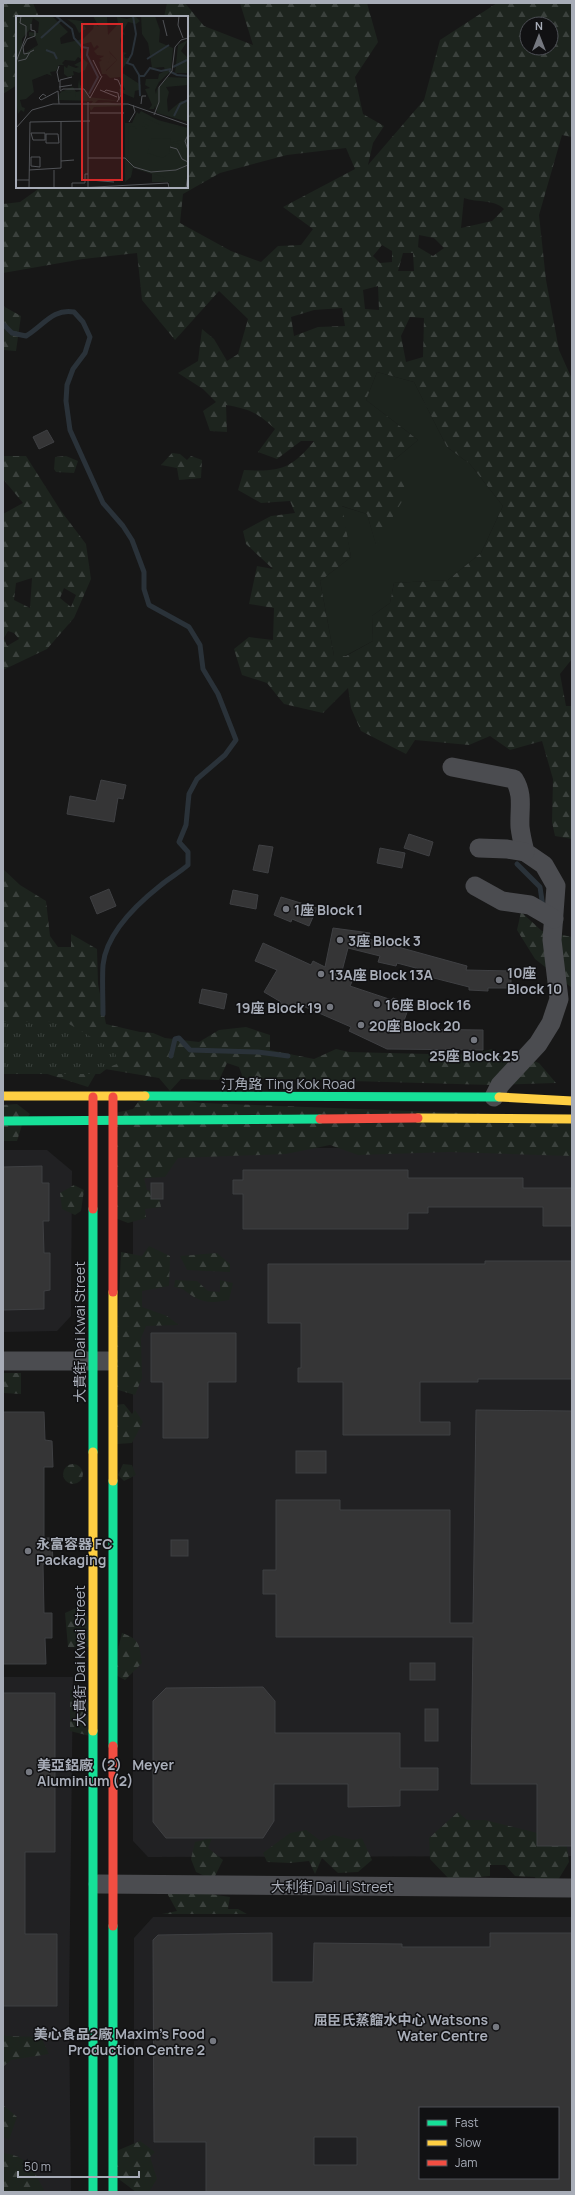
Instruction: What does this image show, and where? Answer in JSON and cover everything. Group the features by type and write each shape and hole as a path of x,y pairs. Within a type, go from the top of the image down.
{"street":[{"path":"452,767 514,778 520,788 522,800 520,828 525,852"},
{"path":"479,848 507,849 525,852 544,865 556,886 552,940 558,999 550,1023 538,1044 500,1085 494,1097"},
{"path":"475,886 502,901 530,905 554,919"},
{"name":"汀角路 Ting Kok Road","path":"3,1096 494,1097 572,1101"},
{"name":"大貴街 Dai Kwai Street","path":"92,2192 93,1097"},
{"path":"113,1097 113,2192"},
{"path":"3,1121 390,1118 572,1119"},
{"path":"3,1361 113,1362"},
{"name":"大利街 Dai Li Street","path":"92,1884 572,1888"}],"shaded area":[{"path":"158,1148 572,1148 572,1856 148,1857 133,1841 133,1170"},
{"path":"3,1150 47,1150 72,1171 71,1316 57,1331 3,1332"},
{"name":"美亞鋁廠（2） Meyer Aluminium (2)","path":"3,1677 73,1677 69,2009 71,2192 3,2192"},
{"path":"153,1917 572,1917 572,2192 139,2192 134,2154 134,1938"}],"green space":[{"path":"3,3 33,3 39,16 16,16 16,86 3,94"},
{"path":"167,3 185,3 204,26 253,45 240,3 367,3 378,42 355,77 363,114 384,126 373,143 368,165 424,100 440,40 497,3 572,3 572,137 562,135 539,215 546,280 559,350 572,379 572,659 560,674 566,706 572,706 572,839 555,836 552,822 553,779 542,741 510,750 490,736 469,745 415,740 406,754 361,731 351,708 348,688 323,713 284,704 267,683 242,675 234,649 249,637 273,640 274,608 249,604 257,566 273,569 246,544 243,531 271,516 295,513 290,501 261,503 238,490 244,470 267,470 284,467 299,458 314,441 301,441 277,459 258,452 275,429 253,412 226,405 227,432 210,431 203,411 216,402 203,389 178,373 198,361 202,329 214,339 227,361 238,354 248,319 219,291 175,340 142,300 137,253 83,259 3,273 3,204 20,202 40,188 188,188 188,16 164,16","holes":["346,148 355,169 283,207 313,229 301,245 278,246 261,262 231,251 180,223 183,194 220,173 287,155","464,198 491,202 504,209 492,221 461,228","419,235 434,238 444,248 433,256 418,247","382,245 392,251 392,262 380,263 373,256","403,253 413,253 414,271 398,271","378,286 379,310 365,309 363,290","342,308 345,326 318,327 294,336 291,317 314,310","410,317 424,318 423,357 406,362 401,336","377,372 414,382 447,447 470,464 503,506 481,553 448,580 394,583 390,603 372,616 373,641 346,656 334,656 320,581 351,557 342,506 367,514 376,545 407,493 394,460 418,440 366,400"]},
{"path":"3,306 21,316 16,351 3,350"},
{"path":"377,372 414,382 447,447 470,464 503,506 481,553 448,580 394,583 390,603 372,616 373,641 345,656 334,656 320,581 351,557 341,506 367,514 376,544 394,460 418,440 366,400"},
{"path":"172,453 180,454 187,460 191,456 202,460 201,478 179,480 177,468 161,465"},
{"path":"3,456 26,456 61,511 86,544 91,579 74,618 47,649 3,670 3,514 23,503 3,479","holes":["32,578 30,608 14,600 16,583","64,588 76,595 71,607 60,598","8,631 14,633 19,639 7,646 4,638"]},
{"path":"66,456 78,461 74,473 56,472 54,469 55,457"},
{"path":"3,869 20,885 46,901 50,936 58,947 71,947 71,934 97,949 98,984 106,1024 140,1032 153,1033 165,1038 199,1042 219,1030 246,1027 270,1035 270,1050 314,1059 336,1049 349,1052 470,1055 492,1049 507,1062 520,1056 539,1063 556,1083 492,1085 243,1078 239,1067 227,1063 219,1080 181,1079 170,1091 159,1078 99,1068 88,1087 35,1070 3,1072"},
{"path":"521,912 542,931 572,937 572,988 535,959 517,930"},
{"path":"64,1021 115,1051 117,1064 109,1067 100,1074 3,1074 3,1022"},
{"path":"145,1093 201,1103 572,1117 572,1156 450,1152 358,1155 330,1145 286,1154 178,1158 165,1177 144,1178 147,1190 158,1193 161,1207 145,1209 146,1218 128,1223 110,1216 115,1113 133,1109"},
{"path":"17,1104 30,1114 22,1125 17,1141 3,1141 3,1105"},
{"path":"74,1185 84,1190 81,1211 75,1215 62,1209 60,1193"},
{"path":"149,1246 170,1256 169,1286 142,1291 142,1307 167,1316 179,1325 146,1326 141,1338 142,1378 135,1395 115,1389 121,1252 142,1256"},
{"path":"217,1253 230,1264 230,1272 187,1270 180,1256"},
{"path":"175,1280 197,1281 208,1291 220,1292 220,1280 233,1283 229,1300 212,1302 203,1301 194,1297 183,1289 174,1287"},
{"path":"3,1373 21,1373 21,1394 3,1393"},
{"path":"124,1404 132,1414 135,1410 143,1422 132,1443 117,1444 114,1405"},
{"path":"73,1464 80,1467 83,1474 80,1481 73,1484 66,1481 63,1474 66,1467"},
{"path":"123,1464 132,1465 136,1475 124,1481 118,1475"},
{"path":"85,1604 92,1647 68,1647 65,1613"},
{"path":"122,1633 133,1638 138,1644 142,1663 125,1680 112,1673"},
{"path":"85,1687 94,1737 70,1731 70,1690"},
{"path":"458,1812 467,1820 485,1820 566,1840 569,1862 555,1885 538,1886 535,1877 515,1876 505,1865 490,1865 490,1876 450,1880 430,1859 429,1838"},
{"path":"306,1830 321,1841 333,1835 354,1840 362,1838 372,1860 358,1872 338,1873 322,1858 315,1874 309,1861 290,1863 267,1862 263,1853 290,1833"},
{"path":"212,1838 208,1848 223,1860 213,1880 196,1872 191,1859 195,1842"},
{"path":"166,1881 210,1894 230,1897 228,1909 238,1909 247,1914 162,1914 177,1911 168,1895"},
{"path":"3,2034 6,2036 41,2037 49,2054 11,2060 3,2067"},
{"path":"3,2105 17,2117 9,2140 3,2137"},
{"path":"140,2141 155,2152 150,2157 157,2179 149,2192 136,2192 116,2177 114,2152"},
{"path":"3,2153 24,2160 33,2170 44,2190 42,2192 3,2192"}],"building":[{"path":"47,430 54,442 39,449 33,437"},
{"path":"101,780 126,785 123,799 118,798 114,822 67,814 70,796 96,801"},
{"path":"409,834 433,842 429,856 404,848"},
{"path":"259,845 273,847 268,873 253,870"},
{"path":"380,848 405,853 402,868 377,863"},
{"path":"109,889 116,906 97,914 90,897"},
{"path":"233,890 258,895 256,909 230,904"},
{"path":"281,897 317,908 309,926 292,919 291,922 274,915"},
{"path":"333,928 370,933 369,939 467,966 466,970 511,971 511,988 488,988 488,991 469,990 469,987 426,976 427,971 397,963 396,966 378,962 380,956 348,948 342,971 354,977 350,986 392,1000 393,998 410,1004 401,1029 483,1030 483,1050 387,1049 349,1031 351,1027 296,1003 291,1012 279,1004 281,1002 264,992 277,970 255,961 263,943 311,965 313,961 325,967"},
{"path":"202,989 227,994 224,1009 199,1003"},
{"path":"42,1166 42,1183 49,1183 49,1221 43,1221 44,1253 50,1253 50,1290 44,1291 44,1309 3,1310 3,1167"},
{"path":"243,1170 408,1170 408,1178 523,1178 523,1188 572,1188 572,1226 543,1226 543,1207 428,1207 428,1213 408,1213 408,1229 243,1229 243,1194 233,1194 233,1180 243,1180"},
{"path":"151,1183 163,1183 163,1199 151,1199"},
{"path":"485,1261 572,1261 572,1379 478,1379 478,1382 420,1382 420,1422 450,1422 450,1435 343,1435 343,1382 298,1382 298,1368 301,1368 301,1323 268,1323 268,1264 485,1264"},
{"path":"151,1333 236,1333 236,1382 208,1382 208,1438 163,1438 163,1382 151,1382"},
{"path":"476,1410 572,1411 572,1846 537,1846 537,1784 471,1784 473,1637 276,1637 276,1594 263,1594 263,1570 276,1570 276,1500 340,1500 340,1510 450,1510 450,1623 473,1623"},
{"name":"永富容器 FC Packaging","path":"3,1412 44,1412 45,1440 52,1441 53,1467 44,1467 44,1538 52,1538 53,1564 43,1564 44,1613 52,1613 52,1638 45,1638 46,1664 3,1664"},
{"path":"296,1451 326,1451 326,1473 296,1473"},
{"path":"171,1540 188,1540 188,1556 171,1556"},
{"path":"410,1663 435,1663 435,1680 410,1680"},
{"path":"263,1687 275,1701 275,1733 400,1733 400,1768 438,1768 438,1790 400,1790 400,1806 348,1807 348,1784 274,1784 274,1821 263,1838 166,1838 153,1822 153,1701 166,1688"},
{"name":"美亞鋁廠（2） Meyer Aluminium (2)","path":"3,1693 55,1693 55,1852 25,1852 25,1934 57,1934 57,2006 3,2006"},
{"path":"425,1709 438,1709 438,1741 425,1741"},
{"path":"272,1933 272,1982 313,1982 314,1943 402,1944 402,1947 490,1947 490,1933 572,1933 572,2192 206,2192 206,2142 154,2142 153,1940 158,1935","holes":["314,2137 357,2137 357,2165 314,2165"]}],"waterway":[{"path":"3,324 12,333 26,336 54,315 67,311 74,312 83,322 90,337 85,353 73,369 67,385 66,401 70,430 103,503 123,526 132,540 144,572 144,589 149,605 189,627 200,645 203,669 218,694 236,740 225,755 197,779 189,794 186,825 179,842 188,852 188,865 164,882 142,901 124,920 110,942 105,953 103,965 103,1014"},
{"path":"517,864 540,887 543,907"},
{"path":"171,1056 175,1039 179,1038 190,1050 258,1052 288,1056"}],"traffic: fast":[{"path":"145,1096 499,1097"},
{"path":"3,1121 320,1119"},
{"path":"93,1209 93,1452"},
{"path":"113,1481 113,1746"},
{"path":"93,1731 93,2192"},
{"path":"113,1926 113,2192"}],"traffic: slow":[{"path":"3,1096 145,1096"},
{"path":"499,1097 572,1101"},
{"path":"418,1118 572,1119"},
{"path":"113,1292 113,1481"},
{"path":"93,1452 93,1731"}],"traffic: jam":[{"path":"93,1097 93,1209"},
{"path":"113,1097 113,1292"},
{"path":"320,1119 418,1118"},
{"path":"113,1746 113,1926"}],"place":[{"name":"1座 Block 1","path":"286,909"},
{"name":"3座 Block 3","path":"340,940"},
{"name":"13A座 Block 13A","path":"321,974"},
{"name":"10座 Block 10","path":"499,980"},
{"name":"16座 Block 16","path":"377,1004"},
{"name":"19座 Block 19","path":"330,1007"},
{"name":"20座 Block 20","path":"361,1025"},
{"name":"25座 Block 25","path":"474,1040"},
{"name":"永富容器 FC Packaging","path":"28,1551"},
{"name":"美亞鋁廠（2） Meyer Aluminium (2)","path":"29,1772"},
{"name":"屈臣氏蒸餾水中心 Watsons Water Centre","path":"496,2027"},
{"name":"美心食品2廠 Maxim's Food Production Centre 2","path":"213,2041"}]}
